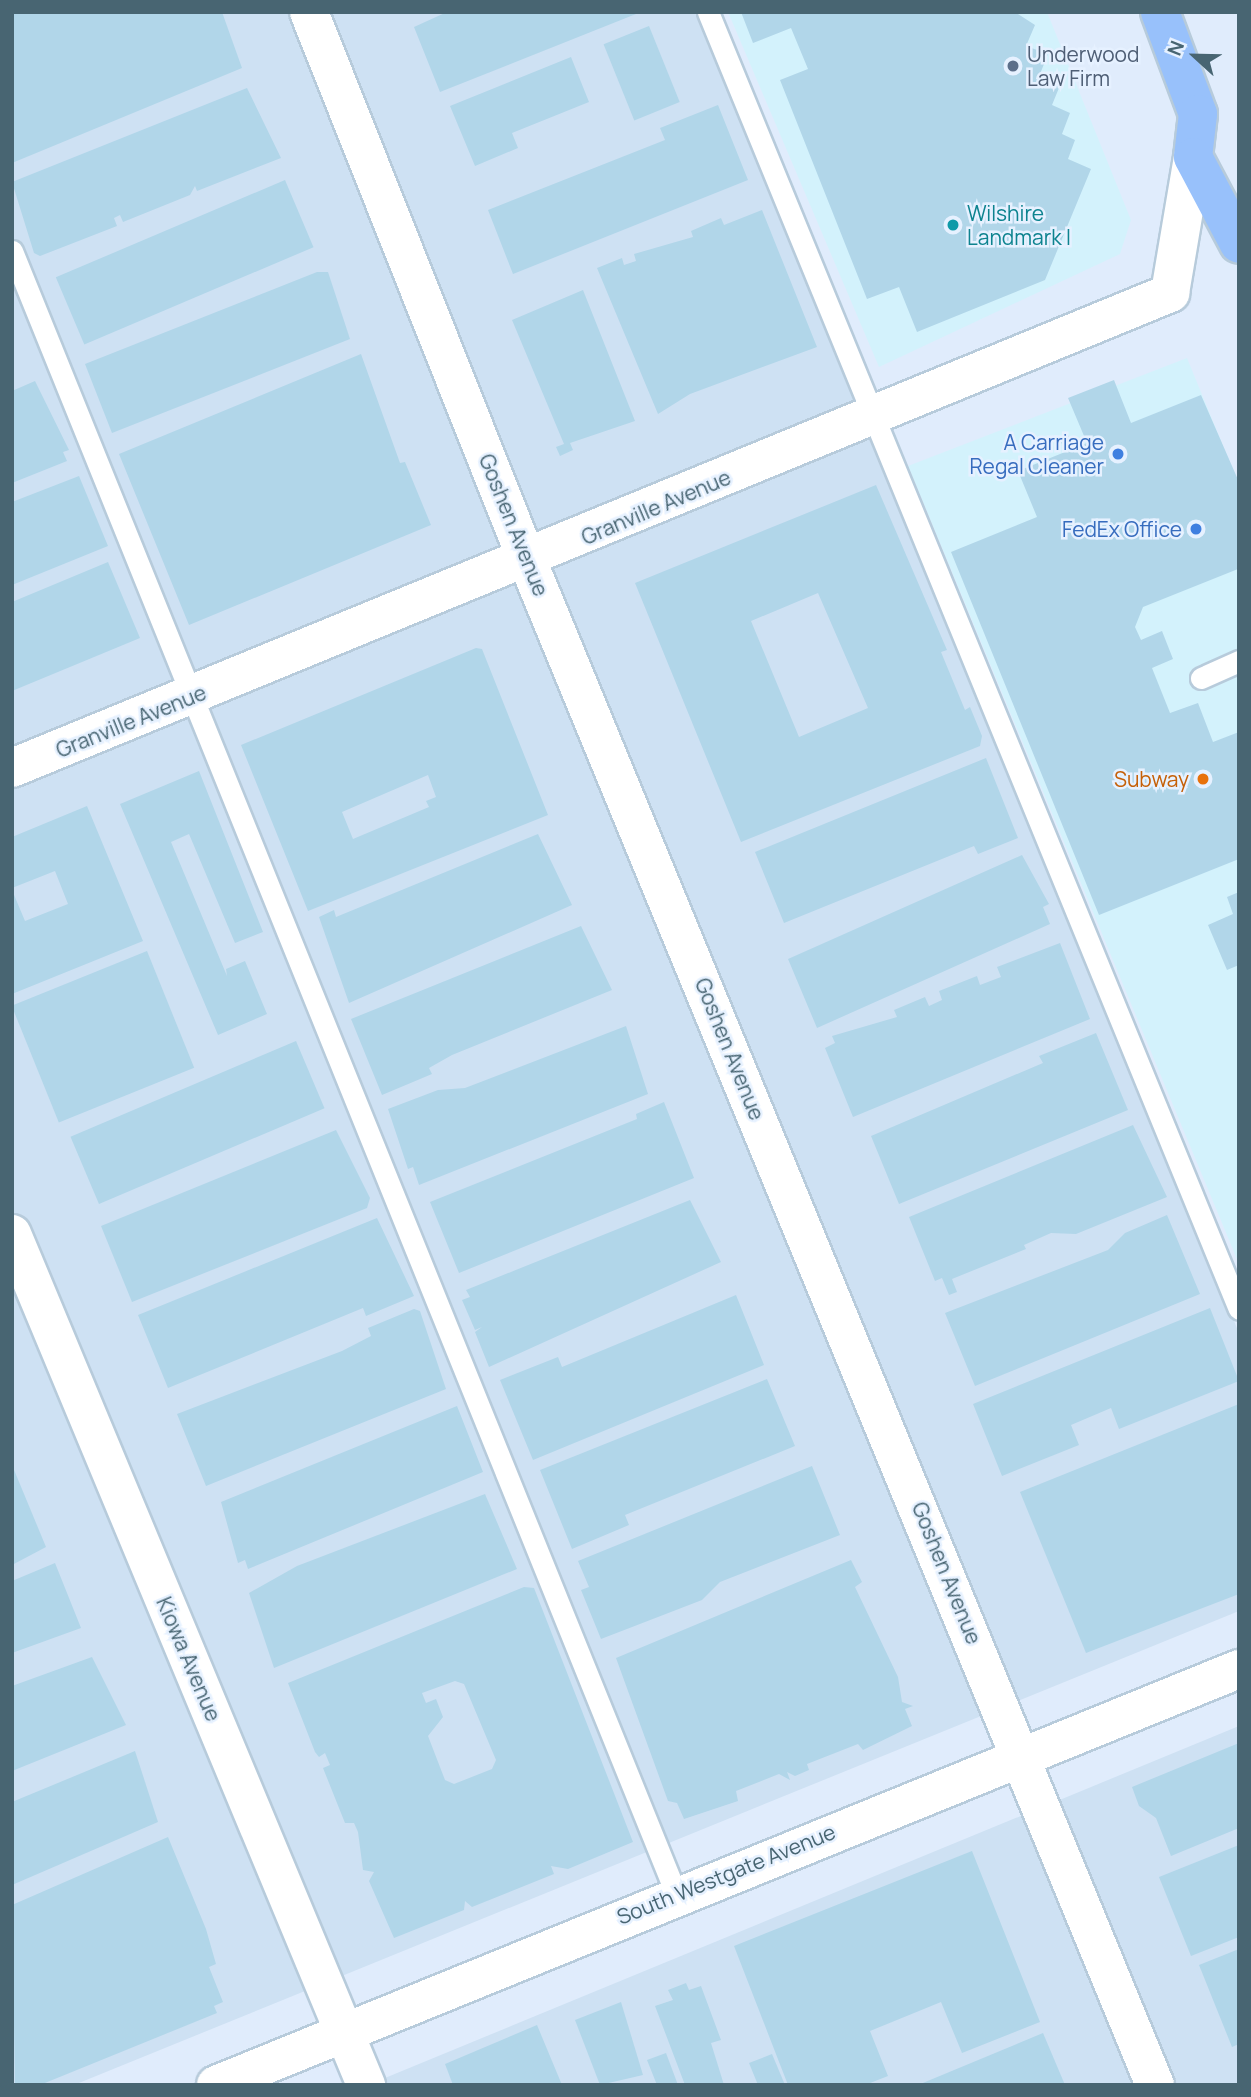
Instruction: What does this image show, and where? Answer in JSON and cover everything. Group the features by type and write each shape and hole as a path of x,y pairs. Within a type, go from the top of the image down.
{"main road":[{"path":"1160,12 1198,114 1193,157 1239,244"}],"street":[{"name":"Goshen Avenue","path":"309,12 527,560 1022,1756 1155,2085"},
{"name":"Granville Avenue","path":"12,768 527,560 1170,293 1193,157"},
{"name":"Kiowa Avenue","path":"12,1234 366,2085"},
{"name":"South Westgate Avenue","path":"216,2085 676,1894 1239,1669"}],"lane":[{"path":"708,12 1239,1309"},
{"path":"12,251 676,1894"},
{"path":"1201,678 1239,661"}],"shaded area":[{"path":"12,12 696,12 1239,1333 1239,1611 74,2085 12,2085"},
{"name":"Wilshire Landmark I","path":"728,12 1047,12 1131,220 1120,254 879,367"},
{"path":"1187,358 1239,485 1239,1264 908,466"},
{"path":"1239,1726 1239,2085 368,2085"}],"building":[{"path":"12,12 222,12 242,68 12,163"},
{"path":"447,12 641,12 440,92 414,27"},
{"name":"Wilshire Landmark I","path":"741,12 1015,12 1035,25 1026,46 1048,54 1040,74 1061,83 1052,105 1070,113 1062,134 1075,140 1068,159 1091,169 1045,280 917,332 899,287 867,299 780,80 808,69 791,28 753,43"},
{"path":"649,26 680,102 634,120 604,44"},
{"path":"571,57 589,102 512,133 518,148 475,166 450,106"},
{"path":"247,88 281,158 197,191 195,186 190,195 123,222 120,215 114,218 117,226 40,256 34,253 12,182"},
{"path":"718,105 748,180 513,274 488,210 665,140 660,128"},
{"path":"285,180 314,247 84,344 56,277"},
{"path":"762,210 817,347 690,394 658,414 597,268 622,258 624,265 636,261 634,254 693,237 691,231 721,218 724,225"},
{"path":"317,272 328,272 350,339 112,433 85,364"},
{"path":"583,290 635,421 570,443 573,450 560,456 556,447 564,444 512,320"},
{"path":"361,354 400,463 405,462 431,525 189,625 119,454"},
{"path":"1114,380 1131,423 1201,395 1239,482 1238,569 1143,607 1135,627 1141,640 1162,631 1173,659 1152,668 1170,713 1198,703 1213,742 1239,732 1239,859 1099,915 951,552 1037,517 1018,471 1065,452 1060,439 1068,435 1074,448 1087,443 1068,398"},
{"path":"35,381 69,450 63,452 67,461 12,483 12,391"},
{"path":"79,476 108,546 12,585 12,502"},
{"path":"876,485 947,650 941,652 965,710 970,707 982,736 980,746 741,842 635,583","holes":["818,593 868,708 799,737 751,621"]},
{"path":"108,562 140,638 12,691 12,602"},
{"path":"476,648 482,649 548,815 308,911 241,745","holes":["428,775 436,797 426,801 429,807 353,839 342,812"]},
{"path":"986,758 1018,838 978,854 974,846 784,923 755,852"},
{"path":"199,771 263,932 235,943 189,834 171,842 227,976 226,969 245,961 267,1014 218,1035 120,804"},
{"path":"87,806 143,941 12,994 12,890 25,921 68,904 55,871 12,888 12,837"},
{"path":"538,834 572,905 349,1003 319,917 334,910 336,917"},
{"path":"1022,855 1049,904 1043,907 1050,924 817,1028 788,959"},
{"path":"1239,892 1239,965 1227,970 1208,925 1233,914 1227,897"},
{"path":"581,926 612,990 452,1055 429,1068 432,1074 382,1095 351,1019"},
{"path":"1060,943 1090,1019 853,1117 825,1048 835,1043 832,1036 897,1017 894,1010 925,997 929,1006 942,1000 939,991 977,976 980,985 1001,977 997,967"},
{"path":"147,951 194,1068 59,1123 12,1006"},
{"path":"626,1026 648,1094 419,1185 413,1167 408,1169 388,1109 438,1090 465,1088"},
{"path":"1096,1033 1128,1110 899,1204 871,1136 1043,1063 1039,1056"},
{"path":"296,1041 325,1108 99,1204 70,1137"},
{"path":"664,1102 694,1178 459,1273 430,1202 637,1119 636,1114"},
{"path":"1133,1125 1167,1197 1076,1234 1051,1233 1024,1245 1026,1249 952,1279 957,1292 949,1295 942,1278 935,1281 909,1217"},
{"path":"336,1130 370,1198 367,1208 132,1302 101,1226"},
{"path":"690,1200 721,1262 489,1367 475,1332 482,1327 475,1330 462,1300 470,1297 466,1290"},
{"path":"1167,1215 1200,1294 975,1386 945,1313 1108,1250 1125,1233"},
{"path":"377,1218 414,1296 366,1316 363,1308 168,1388 138,1315"},
{"path":"736,1295 764,1365 533,1460 500,1380 558,1357 562,1367"},
{"path":"1210,1308 1239,1381 1119,1429 1111,1408 1071,1425 1079,1445 1002,1476 973,1404"},
{"path":"414,1309 420,1311 446,1389 206,1486 177,1414 342,1351 371,1336 368,1328"},
{"path":"767,1379 795,1446 625,1515 629,1525 572,1549 540,1470"},
{"path":"1239,1404 1239,1594 1086,1653 1020,1492"},
{"path":"457,1406 483,1472 248,1569 245,1560 238,1563 221,1502"},
{"path":"12,1465 46,1547 12,1565"},
{"path":"812,1466 840,1535 720,1582 702,1600 601,1639 581,1590 589,1587 578,1561"},
{"path":"485,1494 517,1569 274,1668 249,1593 297,1566"},
{"path":"851,1560 862,1582 855,1587 898,1677 902,1702 913,1706 905,1709 912,1726 863,1750 858,1744 807,1764 809,1770 795,1776 787,1772 790,1780 779,1774 736,1791 738,1801 684,1819 677,1803 668,1801 616,1658"},
{"path":"55,1563 81,1628 12,1653 12,1581"},
{"path":"524,1587 534,1588 633,1842 568,1869 551,1866 554,1874 472,1907 465,1901 464,1910 394,1938 369,1881 374,1872 363,1870 358,1832 354,1823 345,1823 323,1768 330,1765 325,1753 319,1757 315,1752 288,1683","holes":["455,1681 464,1684 496,1760 492,1769 454,1784 445,1780 428,1736 443,1717 436,1699 426,1703 422,1693"]},
{"path":"92,1657 126,1725 12,1771 12,1686"},
{"path":"1239,1743 1239,1828 1171,1856 1156,1818 1139,1806 1132,1787"},
{"path":"135,1751 158,1822 12,1885 12,1802"},
{"path":"168,1837 206,1929 216,1964 209,1967 223,2002 214,2006 217,2013 40,2085 15,2085 12,1905"},
{"path":"1239,1845 1239,1937 1191,1956 1159,1877"},
{"path":"972,1851 1040,2022 962,2053 941,2002 870,2031 888,2076 865,2085 788,2085 734,1946"},
{"path":"1239,1949 1239,2044 1232,2047 1199,1965"},
{"path":"686,1983 689,1990 701,1986 721,2040 711,2043 724,2085 685,2085 655,2006 673,2000 668,1990"},
{"path":"621,2002 643,2075 600,2085 575,2020"},
{"path":"537,2025 562,2085 453,2085 445,2064"},
{"path":"1043,2033 1065,2085 918,2085"},
{"path":"666,2053 678,2085 657,2085 647,2060"},
{"path":"772,2054 785,2085 758,2085 749,2063"}],"place":[{"name":"Underwood Law Firm","path":"1013,66"},
{"name":"Wilshire Landmark I","path":"953,225"},
{"name":"A Carriage Regal Cleaner","path":"1118,454"},
{"name":"FedEx Office","path":"1196,529"},
{"name":"Subway","path":"1203,779"}]}
